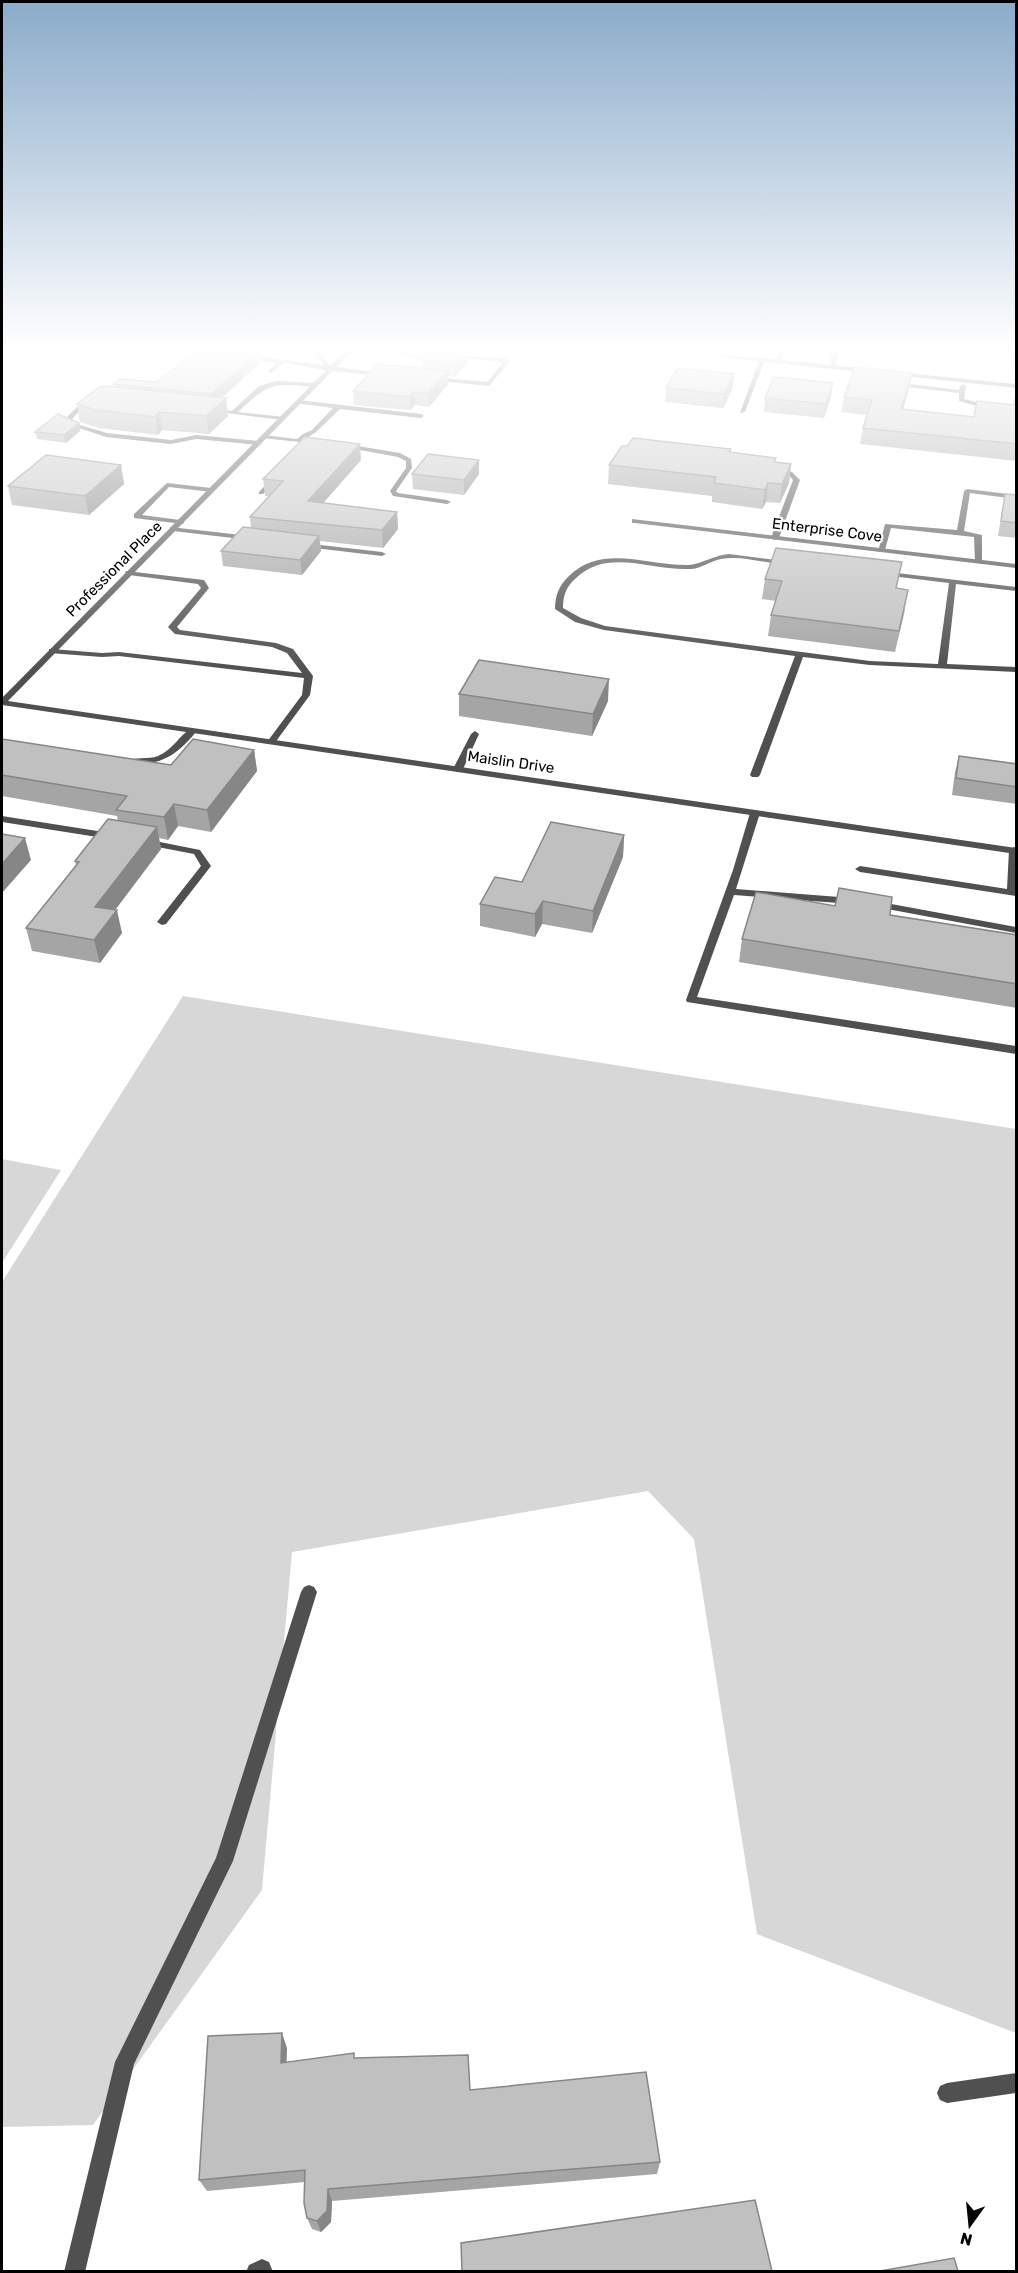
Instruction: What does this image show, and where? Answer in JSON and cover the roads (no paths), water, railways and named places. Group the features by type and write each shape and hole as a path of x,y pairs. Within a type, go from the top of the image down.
{"street":[{"name":"Professional Place","path":"2,703 243,458"},
{"path":"406,458 409,460 409,468 393,491 395,495 447,502"},
{"path":"765,468 790,473 797,480 775,538"},
{"path":"261,493 277,476"},
{"path":"180,522 137,516 167,485 211,490"},
{"path":"960,533 967,491 1017,497"},
{"name":"Enterprise Cove","path":"635,521 1017,566"},
{"path":"881,550 888,526 978,535 979,562"},
{"path":"173,529 254,538"},
{"path":"301,544 382,554"},
{"path":"795,564 720,557 702,565 689,567 614,560 587,564 574,573 558,598 559,609 578,620 604,628 870,663 1017,670"},
{"path":"873,572 1017,589"},
{"path":"129,573 201,582 205,588 172,627 178,632 290,651 309,676 306,695 271,742"},
{"path":"942,667 953,581"},
{"path":"52,651 119,654 309,676"},
{"path":"755,775 800,654"},
{"name":"Maislin Drive","path":"2,703 1015,850"},
{"path":"122,762 151,761 172,754 192,731"},
{"path":"458,769 475,734"},
{"path":"755,813 730,892 691,1000 1017,1050"},
{"path":"2,819 117,837"},
{"path":"137,840 197,852 206,866 162,922"},
{"path":"860,869 1014,893 1015,850"},
{"path":"730,892 866,903 1017,930"},
{"path":"74,2271 125,2062 224,1861 309,1592"},
{"path":"947,2093 1017,2083"},
{"path":"256,2271 262,2269 263,2271"}]}
